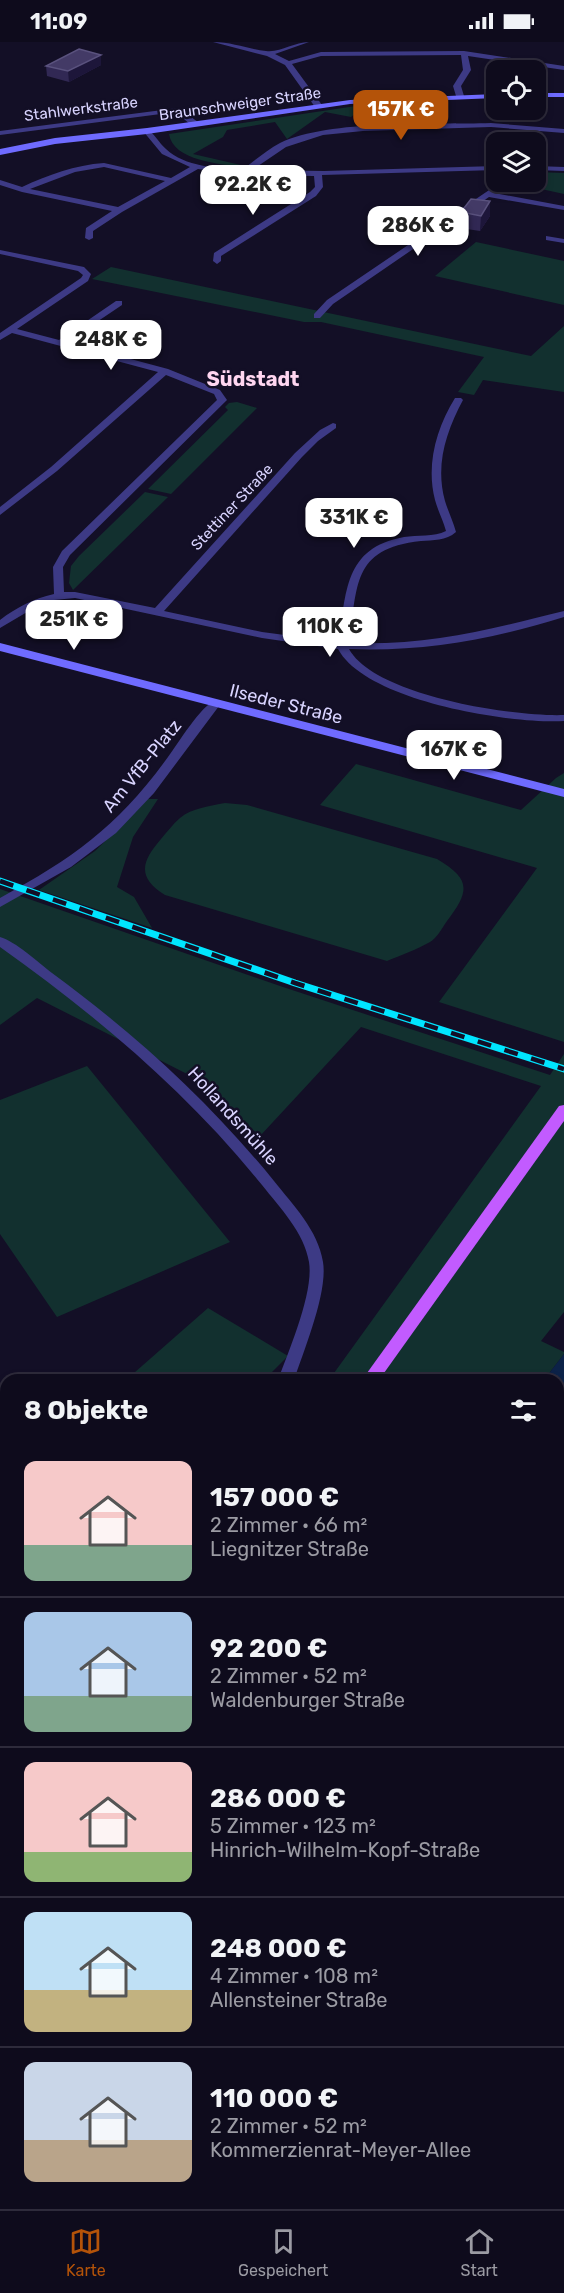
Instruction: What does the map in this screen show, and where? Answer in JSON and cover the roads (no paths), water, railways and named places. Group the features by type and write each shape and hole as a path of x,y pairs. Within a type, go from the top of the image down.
{"main road":[{"path":"374,1374 564,1110"},
{"path":"533,1153 564,1121"}],"street":[{"path":"217,42 269,54 288,63 318,105"},
{"path":"269,54 302,43 321,54"},
{"path":"464,53 475,45"},
{"path":"288,63 321,54 464,53 564,68"},
{"path":"460,96 457,86 466,70 464,53"},
{"path":"546,95 564,95"},
{"name":"Braunschweiger Straße","path":"0,152 55,141 147,131 318,105 382,99 486,96"},
{"name":"Stahlwerkstraße","path":"0,133 178,110 195,124"},
{"path":"244,172 283,145 322,133 363,129 491,125 564,131"},
{"path":"147,131 166,154 197,166 244,172 318,174 486,168"},
{"name":"Braunschweiger Straße","path":"0,160 132,133"},
{"path":"22,190 52,176 104,165 171,180"},
{"path":"89,238 89,230 119,210 197,166"},
{"path":"546,168 564,169"},
{"path":"217,261 217,255 313,194 319,187 318,174"},
{"path":"0,182 22,190 119,210"},
{"path":"317,316 330,302 490,192"},
{"path":"487,194 564,208"},
{"path":"549,238 564,241"},
{"path":"0,252 81,269 87,274 85,279 58,299 0,337"},
{"path":"60,343 119,303"},
{"path":"11,330 165,371 217,392 222,400 66,553 58,567 59,594"},
{"path":"0,512 165,371"},
{"path":"458,400 441,434 436,458 438,490 451,532 444,536 389,543 369,553 362,561 354,578 342,646 345,653 365,673 391,685 478,710 528,718 564,718"},
{"name":"Stettiner Straße","path":"157,613 304,451 333,426"},
{"path":"0,625 29,604 59,594 96,598 239,631 342,646 394,647 429,644 477,637 564,614"},
{"name":"Ilseder Straße","path":"0,647 564,793"},
{"name":"Am VfB-Platz","path":"0,903 36,884 111,831 142,798 215,704"},
{"path":"533,785 564,786"},
{"name":"Hollandsmühle","path":"0,941 99,1014 206,1109 241,1148 303,1227 313,1251 317,1276 304,1327 288,1374"}],"water":[{"path":"564,1354 564,1374 549,1374"}],"railway":[{"path":"0,881 295,983 564,1069"}],"district":[{"name":"Südstadt","path":"253,379"}]}
